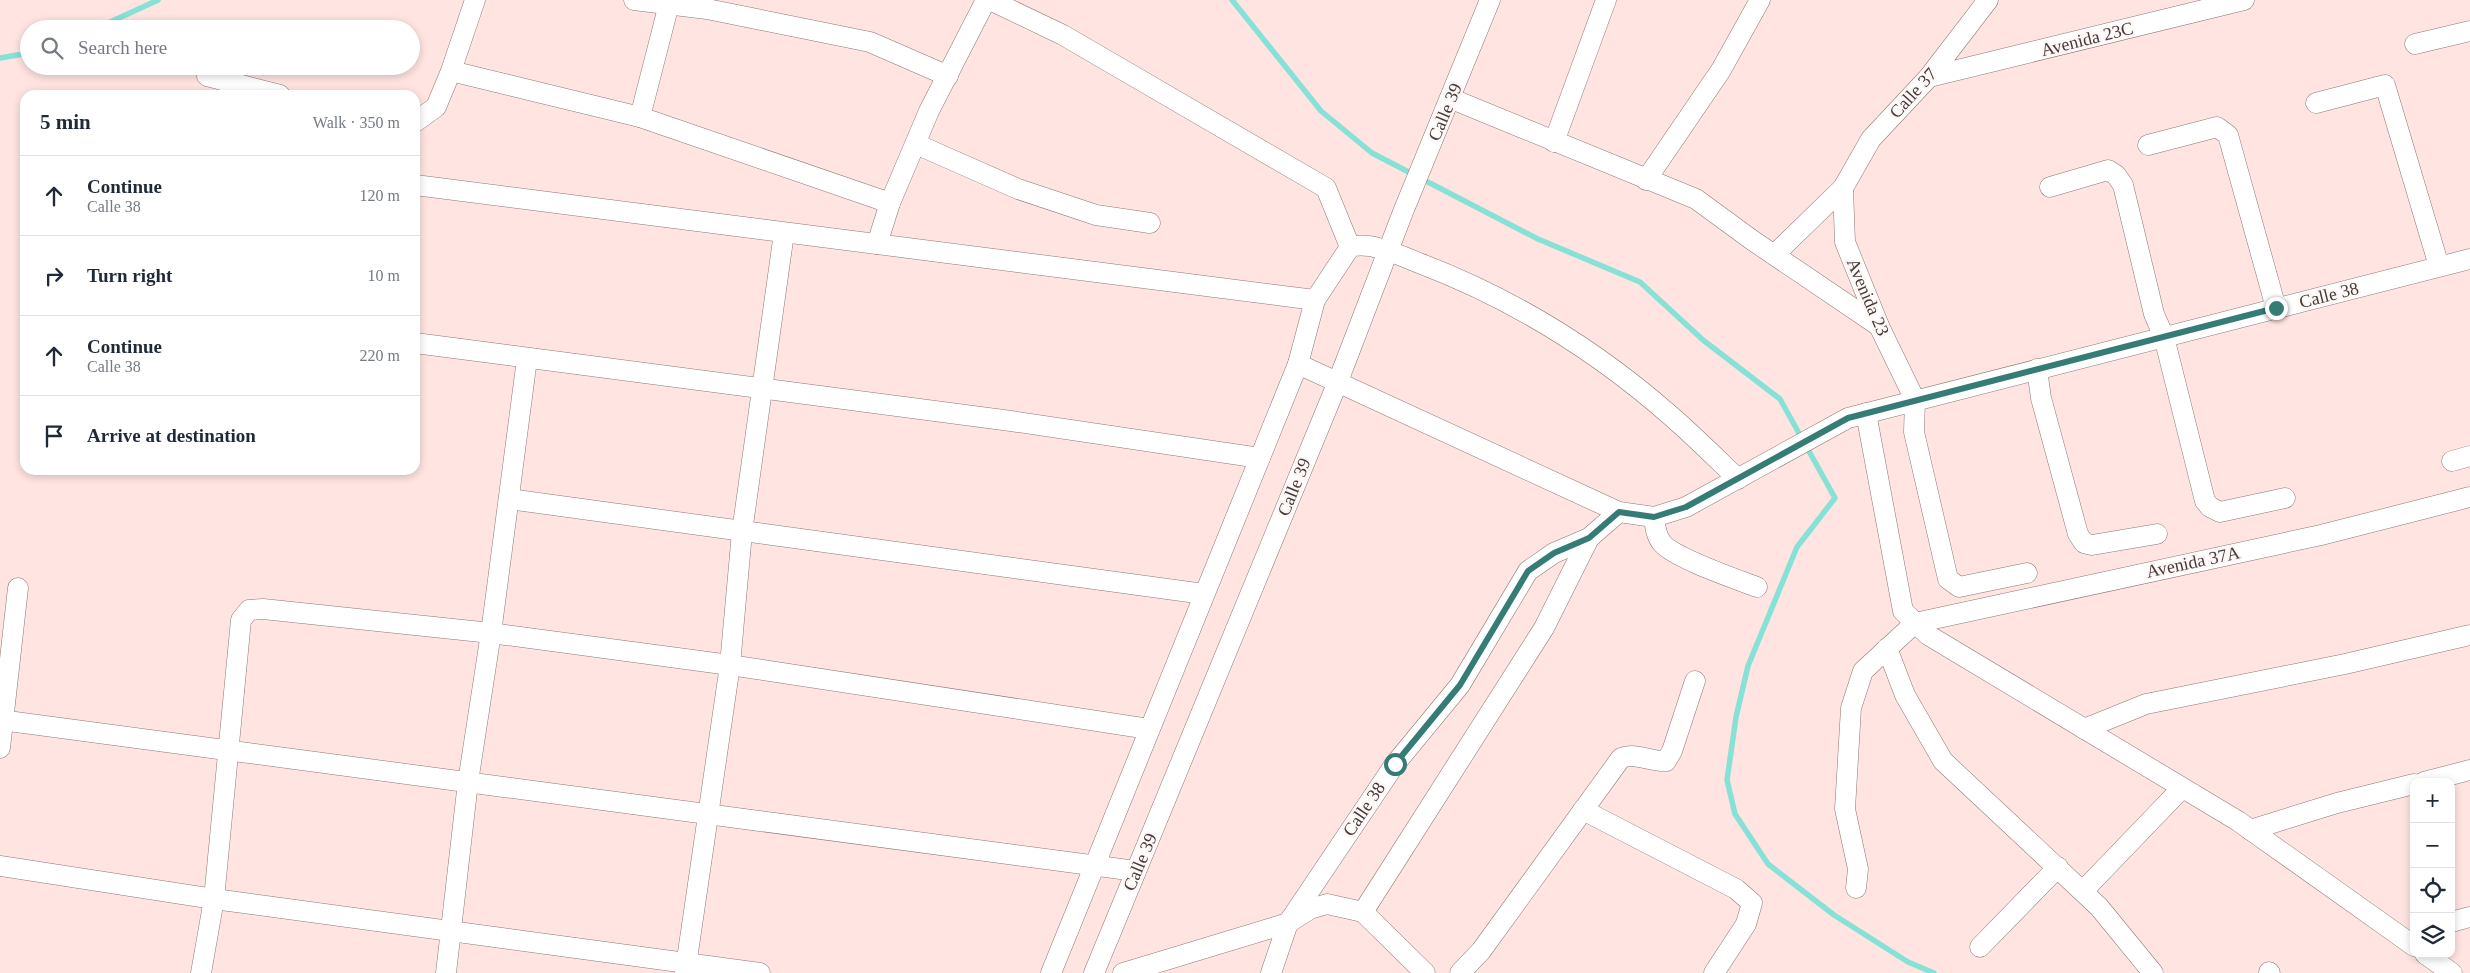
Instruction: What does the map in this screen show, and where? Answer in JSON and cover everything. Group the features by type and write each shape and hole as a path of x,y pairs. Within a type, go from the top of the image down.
{"street":[{"path":"420,118 436,107 452,71 474,0"},
{"path":"634,0 669,2 870,42 948,76"},
{"path":"877,244 890,203 929,110 986,0"},
{"path":"990,0 1063,35 1326,188 1350,247"},
{"name":"Calle 39","path":"1094,973 1337,384 1490,0"},
{"path":"1554,142 1606,0"},
{"path":"1646,180 1721,70 1760,0"},
{"name":"Calle 37","path":"1774,255 1843,188 1871,139 1929,77 1988,0"},
{"name":"Avenida 23C","path":"1929,77 2244,0"},
{"path":"640,117 669,2"},
{"path":"2415,44 2470,31"},
{"path":"452,71 640,117 890,203"},
{"path":"207,76 261,90"},
{"path":"2316,103 2385,85 2439,266"},
{"path":"1452,99 1696,200 1879,326"},
{"path":"2148,145 2218,127 2228,135 2276,308"},
{"path":"916,144 1018,189 1096,215 1150,223"},
{"path":"2050,187 2108,170 2116,175 2123,185 2154,314 2164,337 2205,501 2210,507 2220,512 2285,498"},
{"path":"420,186 1315,300"},
{"name":"Avenida 23","path":"1843,188 1845,242 1879,326 1915,400"},
{"path":"685,968 730,665 742,532 784,233"},
{"path":"1051,973 1298,364 1315,300 1350,247 1358,244 1390,252 1454,276 1535,317 1582,348 1671,416 1738,479"},
{"name":"Calle 38","path":"1654,517 1686,507 1848,418 2470,259"},
{"path":"420,344 1011,421 1260,458"},
{"path":"446,973 468,782 491,633 528,359"},
{"path":"1298,364 1337,384 1619,512 1654,517 1657,534 1663,544 1683,556 1756,587"},
{"path":"2037,369 2042,398 2078,534 2084,542 2092,546 2157,534"},
{"path":"1915,400 1914,432 1948,579 1959,587 2027,574"},
{"path":"1866,413 1903,611 1928,635 2250,830 2410,939"},
{"name":"Avenida 37A","path":"1915,622 2321,535 2470,497"},
{"path":"509,499 1204,594"},
{"name":"Calle 38","path":"1271,973 1288,923 1395,764 1460,685 1528,571 1554,553 1589,538 1619,512"},
{"path":"1363,912 1544,628 1589,538"},
{"path":"0,748 18,588"},
{"path":"201,973 214,899 241,620 249,610 263,609 491,633 730,665 1149,729"},
{"path":"1856,888 1858,869 1845,809 1852,708 1863,671 1915,622"},
{"path":"2084,729 2146,704 2345,664 2470,635"},
{"path":"1888,648 1906,695 1943,761 1969,788 2058,867 2099,907 2153,973"},
{"path":"1460,973 1481,951 1621,758 1630,754 1656,762 1666,761 1672,751 1695,681"},
{"path":"2,721 1136,871"},
{"path":"2439,778 2470,770"},
{"path":"2250,830 2337,803 2410,785"},
{"path":"2083,891 2182,788"},
{"path":"1584,810 1736,889 1752,903 1746,924 1714,973"},
{"path":"0,866 214,899 452,931 685,968 760,973"},
{"path":"1980,947 2058,867"},
{"path":"1123,973 1288,923 1310,909 1327,904 1363,912 1426,973"},
{"path":"2455,921 2470,917"},
{"path":"2431,958 2452,973"}],"waterway":[{"path":"115,20 158,0"},
{"path":"1232,0 1321,111 1372,153 1538,239 1640,282 1703,340 1780,399 1835,498 1797,547 1748,666 1736,717 1727,780 1735,814 1768,864 1834,915 1908,962 1934,973"},
{"path":"0,58 20,55"}],"route":[{"path":"1395,764 1460,685 1528,571 1554,553 1589,538 1619,512 1654,517 1686,507 1848,418 2276,308"}]}
